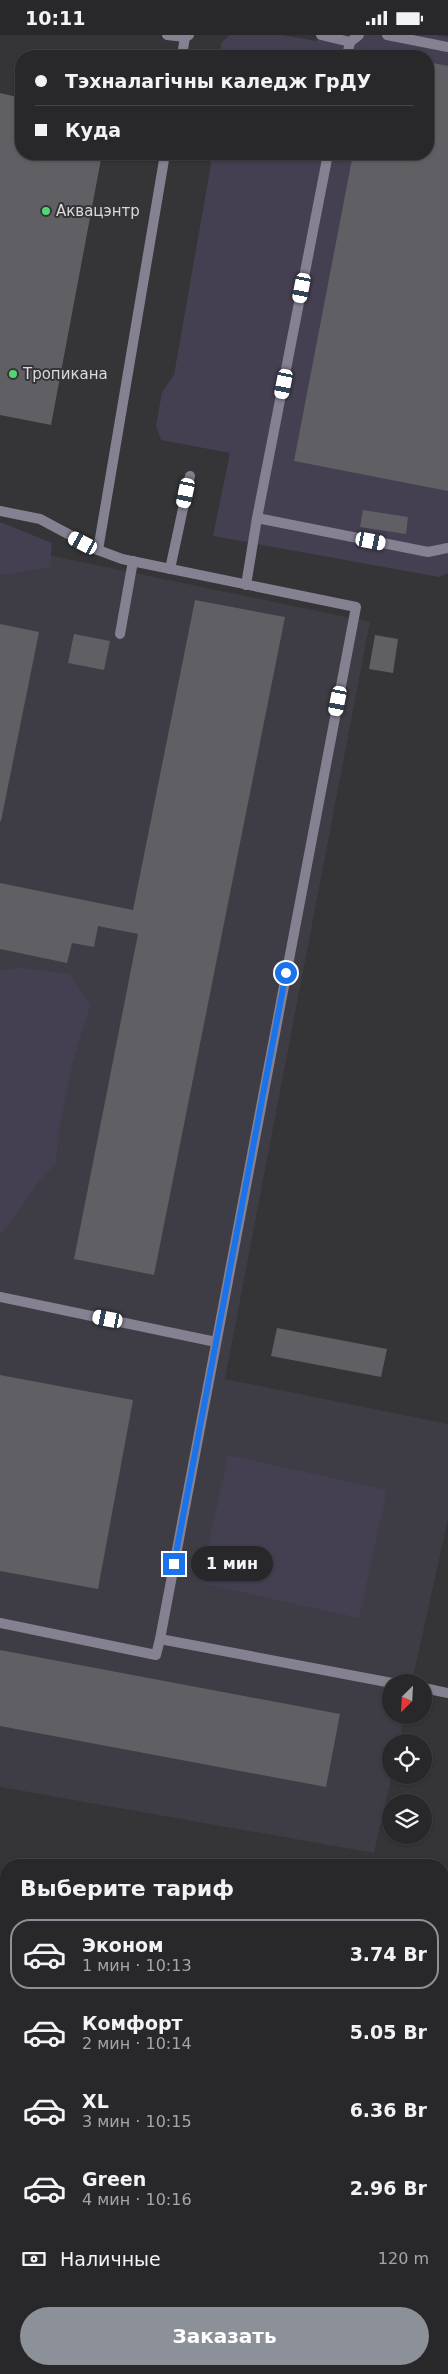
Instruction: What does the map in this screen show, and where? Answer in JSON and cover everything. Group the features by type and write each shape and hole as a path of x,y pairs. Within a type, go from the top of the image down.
{"lane":[{"path":"167,35 187,36 184,50"},
{"path":"321,35 350,42"},
{"path":"348,50 350,42 359,35"},
{"path":"386,35 448,47"},
{"path":"98,550 164,160"},
{"path":"246,585 327,160"},
{"path":"170,569 190,476"},
{"path":"0,511 40,519 98,550 133,561 356,607 156,1655 0,1623"},
{"path":"258,518 428,552 448,548"},
{"path":"120,634 133,561"},
{"path":"0,1297 216,1342"},
{"path":"160,1639 382,1681"},
{"path":"432,1690 448,1693"}],"shaded area":[{"path":"230,35 282,35 316,41 323,35 436,35 448,37 448,573 439,577 213,536 230,453 161,440 156,426 162,392 174,375 211,164 209,160 434,160 434,50 220,50 222,42"},
{"path":"0,522 52,543 50,567 0,575"},
{"path":"0,545 370,622 225,1379 448,1424 448,1519 414,1674 382,1674 382,1724 403,1724 401,1734 382,1734 382,1784 390,1784 388,1794 382,1794 382,1818 374,1853 0,1787"},
{"path":"22,968 70,974 90,1005 72,1064 59,1128 56,1163 39,1181 12,1221 0,1234 0,970"},
{"path":"228,1455 387,1490 359,1618 200,1583"}],"building":[{"path":"434,63 448,66 448,491 294,461 352,160 434,160"},
{"name":"Аквацэнтр","path":"0,93 15,97 15,160 101,160 51,425 0,415"},
{"path":"363,510 408,517 406,534 360,527"},
{"path":"195,600 285,617 154,1275 74,1259 138,934 98,926 94,947 72,943 67,963 0,949 0,883 133,910"},
{"path":"0,624 39,632 1,821 0,821"},
{"path":"74,634 110,641 104,670 68,663"},
{"path":"375,635 398,639 393,673 369,669"},
{"path":"277,1328 387,1349 381,1377 271,1356"},
{"path":"0,1375 133,1400 98,1589 0,1571"},
{"path":"0,1650 340,1714 326,1787 0,1726"}],"place":[{"name":"Аквацэнтр","path":"46,211"},
{"name":"Тропикана","path":"13,374"}],"route":[{"path":"174,1564 286,973"}]}
